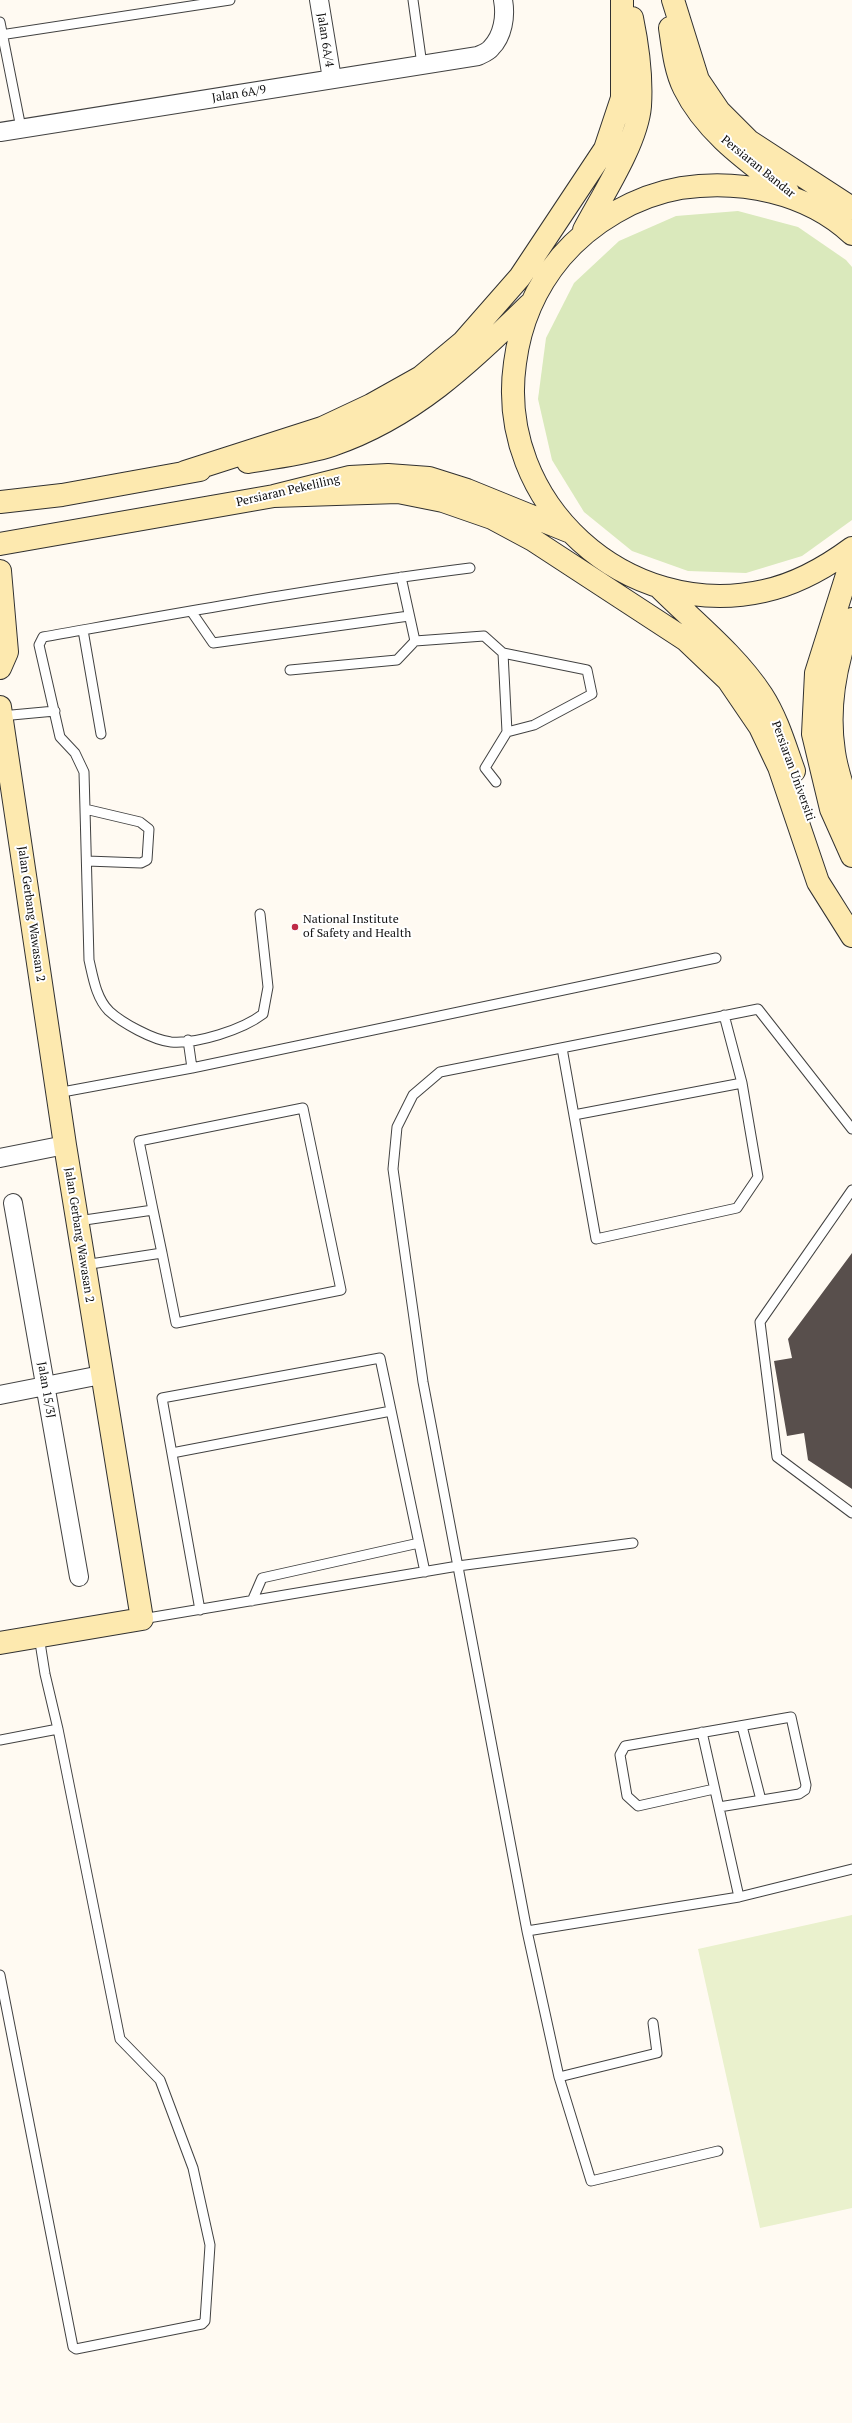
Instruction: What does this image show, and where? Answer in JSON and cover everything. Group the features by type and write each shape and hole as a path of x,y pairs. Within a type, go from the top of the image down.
{"main road":[{"path":"185,472 322,428 372,405 421,377 463,342 520,277 605,149 622,98 622,0"},
{"path":"580,237 625,152 640,107 640,60 628,0"},
{"name":"Persiaran Bandar","path":"665,0 679,74 684,88 701,116 729,145 802,202"},
{"path":"672,0 698,80 719,111 749,141 852,208"},
{"path":"852,234 842,225 802,202 770,191 736,185 689,187 669,190 637,201 607,216 580,237 553,267 532,302 518,341 512,381 515,422 528,468 543,498 568,531 588,549 610,565 634,578 660,587 701,595 729,596 764,591 797,581 829,565 852,548"},
{"path":"0,502 62,495 185,472 284,456 332,445 405,412 473,360 532,302"},
{"name":"Persiaran Pekeliling","path":"0,544 274,496 350,476 388,475 429,478 487,497 568,531"},
{"path":"274,496 398,492 443,501 492,518 533,540 686,640 728,680 760,728 779,767 818,882 852,936"},
{"name":"Persiaran Universiti","path":"852,559 816,673 813,734 830,809 852,856"},
{"path":"0,571 7,652 0,668"},
{"name":"Persiaran Universiti","path":"660,587 740,666 763,696 781,732 822,857 852,919"},
{"path":"852,619 842,644 832,699 834,752 852,818"},
{"name":"Jalan Gerbang Wawasan 2","path":"1,712 4,761 78,1221 101,1375 142,1619"},
{"path":"0,1643 142,1619"}],"street":[{"name":"Jalan 6A/4","path":"319,0 332,79"},
{"name":"Jalan 6A/9","path":"0,132 478,56 491,49 501,32 505,9 503,0"},
{"path":"0,1158 65,1145"},
{"name":"Jalan 15/3J","path":"13,1203 79,1577"},
{"path":"0,1395 101,1375"}],"lane":[{"path":"1,35 230,0"},
{"path":"413,0 422,65"},
{"path":"0,22 1,35 21,128"},
{"path":"260,914 268,987 263,1014 251,1023 207,1038 171,1042 145,1034 108,1010 96,988 89,960 84,772 75,754 60,737 39,645 43,637 191,610 401,577 470,568"},
{"path":"401,577 415,641"},
{"path":"191,610 213,643 409,616"},
{"path":"83,630 100,734"},
{"path":"290,670 397,660 415,641 484,636 503,653 587,670 592,694 534,725 507,732"},
{"path":"496,782 485,768 507,732 503,653"},
{"path":"1,712 55,711"},
{"path":"85,809 140,822 149,829 147,860 141,862 87,861"},
{"path":"57,1093 192,1068 716,958"},
{"path":"718,2151 591,2181 559,2077 528,1931 423,1382 393,1170 397,1128 414,1094 440,1072 758,1009 852,1129"},
{"path":"562,1048 596,1239 737,1208 758,1177 742,1083 724,1015"},
{"path":"188,1040 192,1068"},
{"path":"574,1115 742,1083"},
{"path":"303,1108 341,1290 176,1323 153,1210 139,1141 303,1108"},
{"path":"852,1190 760,1322 777,1457 852,1513"},
{"path":"78,1221 153,1210"},
{"path":"84,1265 162,1253"},
{"path":"200,1610 162,1398 380,1358 425,1572"},
{"path":"172,1454 391,1411"},
{"path":"142,1619 458,1566 633,1543"},
{"path":"252,1601 262,1578 419,1544"},
{"path":"0,1975 73,2347 76,2349 202,2324 205,2320 210,2245 193,2168 160,2080 120,2039 58,1729 45,1674 39,1636"},
{"path":"714,1789 638,1806 627,1796 620,1755 625,1746 791,1717 806,1786 805,1790 799,1794 719,1807"},
{"path":"742,1726 760,1800"},
{"path":"0,1740 58,1729"},
{"path":"702,1732 739,1896"},
{"path":"528,1931 739,1896 852,1869"},
{"path":"559,2077 657,2053 653,2024"}],"green space":[{"path":"738,211 798,227 846,260 852,267 852,520 802,556 746,573 688,571 632,551 584,512 552,460 538,399 546,338 574,283 619,241 676,216"},
{"path":"852,1915 852,2208 760,2228 698,1949"}],"building":[{"path":"852,1253 852,1489 808,1460 804,1433 787,1436 774,1361 792,1358 788,1339"}],"place":[{"name":"National Institute of Safety and Health","path":"295,927"}]}
